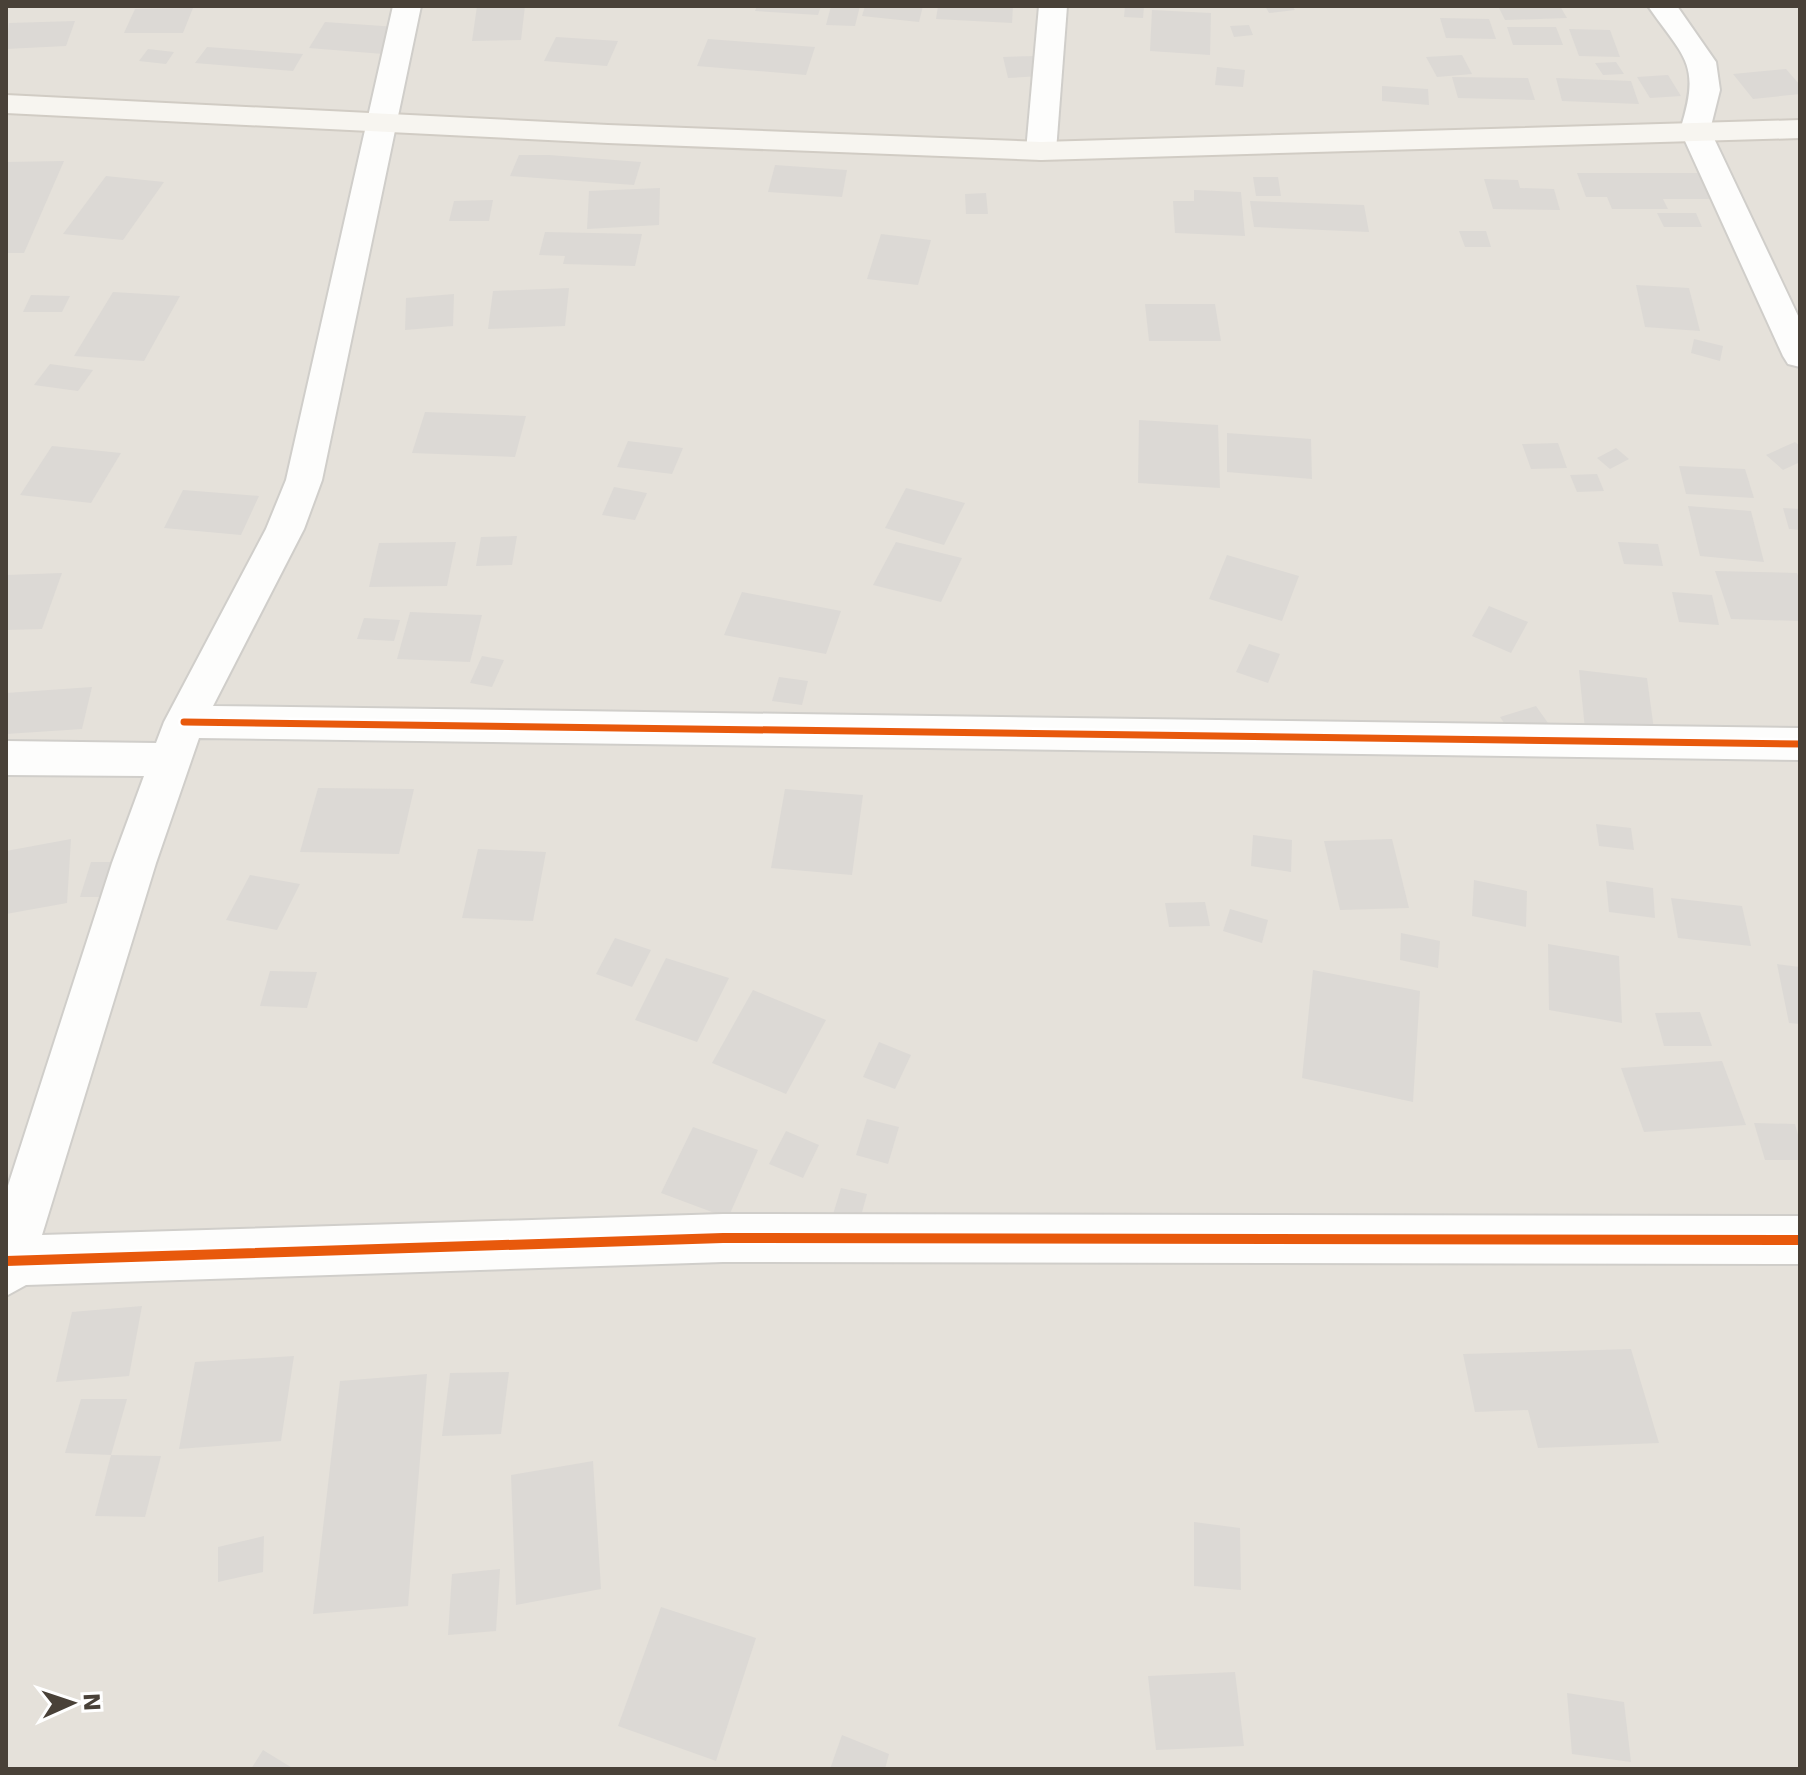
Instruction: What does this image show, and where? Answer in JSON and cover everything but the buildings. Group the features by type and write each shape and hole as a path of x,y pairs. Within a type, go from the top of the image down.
{"main road":[{"path":"6,104 1041,151 1800,129"}],"street":[{"path":"407,6 304,480 285,529 184,722 134,863 7,1265 723,1238 1800,1240"},
{"path":"1041,151 1053,6"},
{"path":"1662,6 1703,60 1707,98 1695,130 1800,356"},
{"path":"184,722 1800,744"},
{"path":"6,758 170,760"}],"shaded area":[{"path":"6,6 1800,6 1800,1769 6,1769"}],"cycle path":[{"path":"184,722 1800,744"},
{"path":"6,1261 723,1238 1800,1240"}]}
